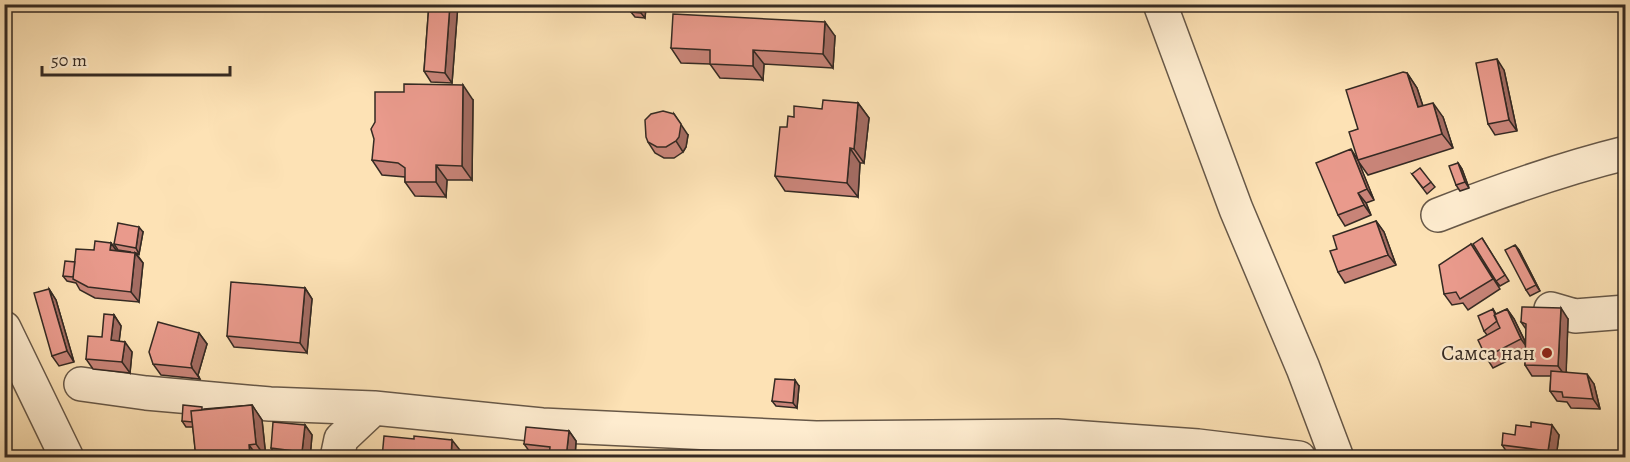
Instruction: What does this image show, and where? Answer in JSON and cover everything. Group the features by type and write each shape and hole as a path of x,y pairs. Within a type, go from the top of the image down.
{"street":[{"path":"1161,4 1236,209 1303,368 1337,458"},
{"path":"1438,215 1580,164 1626,153"},
{"path":"1551,309 1575,316 1626,312"},
{"path":"4,328 67,458"},
{"path":"81,384 146,393 270,404 374,408 543,425 804,437 1057,436 1198,446 1299,458"},
{"path":"337,458 341,439 374,408"}],"building":[{"path":"429,4 450,4 445,73 424,71"},
{"path":"632,4 642,4 641,13 631,12"},
{"path":"673,14 825,22 823,54 753,50 753,66 710,64 710,50 671,48"},
{"path":"1497,59 1509,120 1488,124 1476,63"},
{"path":"1403,72 1407,73 1418,107 1433,103 1442,134 1358,160 1349,132 1358,129 1346,90"},
{"path":"404,84 463,85 462,166 436,165 436,182 405,182 405,168 398,163 372,160 374,139 371,129 375,122 375,92 404,92"},
{"path":"823,100 858,103 854,149 850,148 847,183 775,176 780,127 787,127 788,116 794,117 794,106 822,109"},
{"path":"663,111 674,114 681,124 679,137 666,147 657,147 648,142 645,120 651,114"},
{"path":"1351,149 1367,189 1358,193 1364,205 1338,215 1316,163"},
{"path":"1458,163 1465,182 1456,185 1449,166"},
{"path":"1420,168 1431,182 1423,188 1412,174"},
{"path":"1376,221 1388,255 1338,272 1330,251 1337,249 1333,236"},
{"path":"118,223 139,227 136,248 114,244"},
{"path":"1482,238 1505,275 1496,281 1473,244"},
{"path":"95,241 111,243 110,250 135,253 131,292 88,287 73,279 76,249 94,250"},
{"path":"1471,244 1493,279 1460,299 1456,292 1444,294 1439,265"},
{"path":"1515,245 1536,285 1526,290 1505,250"},
{"path":"65,261 75,262 73,277 63,276"},
{"path":"231,282 305,288 300,343 227,336"},
{"path":"49,289 67,351 52,356 34,293"},
{"path":"1522,307 1561,308 1558,366 1525,365 1526,324 1521,322"},
{"path":"1493,309 1497,321 1484,331 1478,316"},
{"path":"1507,309 1521,339 1486,357 1478,340 1500,328 1494,315"},
{"path":"104,314 114,315 111,340 125,342 122,362 86,359 88,336 102,337"},
{"path":"158,322 199,333 192,368 153,364 149,352"},
{"path":"1551,371 1587,374 1593,399 1563,397 1562,392 1550,391"},
{"path":"775,379 795,380 793,403 772,401"},
{"path":"183,405 202,407 202,410 191,411 192,422 182,421"},
{"path":"252,405 256,444 249,445 250,456 258,456 258,458 196,458 191,411"},
{"path":"273,422 305,425 302,452 271,448"},
{"path":"1531,422 1552,425 1548,451 1502,445 1503,433 1515,435 1516,425 1531,427"},
{"path":"526,427 569,431 566,458 549,458 550,447 524,444"},
{"path":"384,436 452,440 451,458 382,458"}],"place":[{"name":"Самса нан","path":"1547,353"}]}
